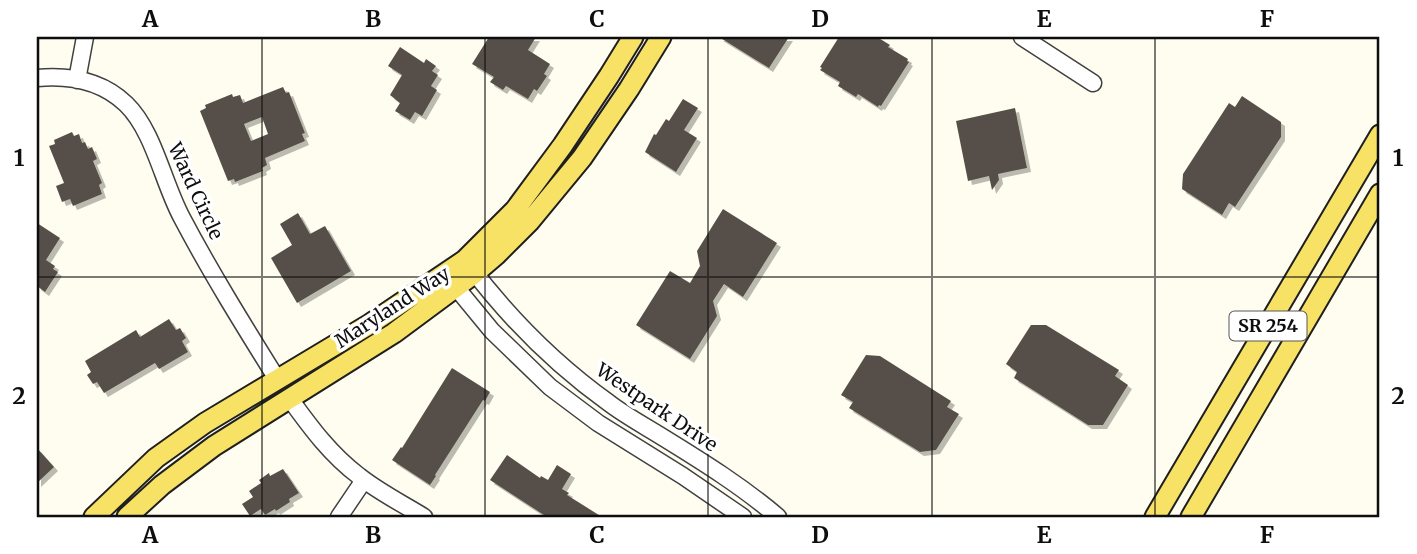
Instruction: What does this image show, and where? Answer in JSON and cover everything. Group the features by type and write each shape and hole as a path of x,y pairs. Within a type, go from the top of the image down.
{"main road":[{"name":"Maryland Way","path":"470,266 563,145 633,37"},
{"name":"Maryland Way","path":"94,517 156,458 205,423 470,266 496,255 530,221 582,158 648,45 661,37"},
{"name":"SR 254","path":"1159,516 1380,135"},
{"name":"SR 254","path":"1191,517 1380,194"},
{"name":"Maryland Way","path":"127,517 162,485 214,446 394,333 450,279"},
{"path":"277,379 290,399"}],"street":[{"path":"77,79 85,37"},
{"path":"1023,37 1093,83"},
{"name":"Ward Circle","path":"37,78 63,77 98,85 129,106 143,125 181,217 277,379"},
{"name":"Westpark Drive","path":"470,266 508,313 565,369 611,405 731,481 778,517"},
{"path":"450,279 492,331 550,387 597,422 743,517"},
{"path":"290,399 326,446 364,480 424,517"},
{"path":"339,517 364,480"},
{"path":"719,500 731,481"}],"building":[{"path":"489,37 536,37 528,50 550,64 544,74 547,76 528,99 506,86 503,90 490,82 494,77 472,64"},
{"path":"719,37 789,37 769,68"},
{"path":"839,37 877,37 908,59 909,62 881,106 878,107 858,94 856,97 838,86 840,82 820,70"},
{"path":"400,47 424,63 426,59 436,66 432,71 438,75 431,86 437,90 422,116 415,112 410,120 395,111 400,103 390,95 402,75 388,66"},
{"path":"283,87 286,93 289,92 305,133 302,134 305,141 265,158 267,165 262,168 263,171 235,182 234,179 228,181 200,111 206,108 205,105 232,94 233,97 240,95 243,103","holes":["262,117 268,134 251,141 244,124"]},
{"path":"1242,96 1281,122 1281,137 1235,207 1229,203 1222,215 1182,189 1183,174 1229,103 1235,107"},
{"path":"683,99 698,108 684,130 697,138 676,172 645,152 654,134 656,135 666,119 669,121"},
{"path":"1015,108 1027,168 998,174 999,180 992,190 989,176 968,181 956,121"},
{"path":"72,132 74,136 79,134 88,149 92,147 97,159 93,161 102,183 99,185 102,194 73,206 70,199 62,202 56,186 64,183 49,146 55,144 54,140"},
{"path":"723,209 777,243 743,297 724,284 713,301 717,316 690,359 636,325 670,271 690,283 700,266 697,251"},
{"path":"298,213 310,234 325,226 351,271 297,303 271,258 292,245 280,224"},
{"path":"37,223 60,238 46,260 55,266 53,269 58,272 45,292 37,286"},
{"path":"169,319 176,330 180,328 186,338 182,341 188,352 159,369 155,363 104,393 97,382 93,384 87,375 91,372 85,361 136,330 140,337"},
{"path":"1031,325 1046,325 1119,370 1115,376 1128,385 1103,425 1088,425 1014,378 1017,372 1006,364"},
{"path":"866,355 880,356 951,401 947,407 959,414 936,450 920,452 849,408 853,402 841,395"},
{"path":"452,368 490,392 430,485 392,460"},
{"path":"37,448 54,467 37,483"},
{"path":"507,455 540,478 541,476 548,480 557,465 571,474 562,489 602,517 547,517 490,480"},
{"path":"283,469 299,493 276,511 275,509 265,515 261,509 250,516 242,504 253,497 249,491 269,473 270,476"}]}
